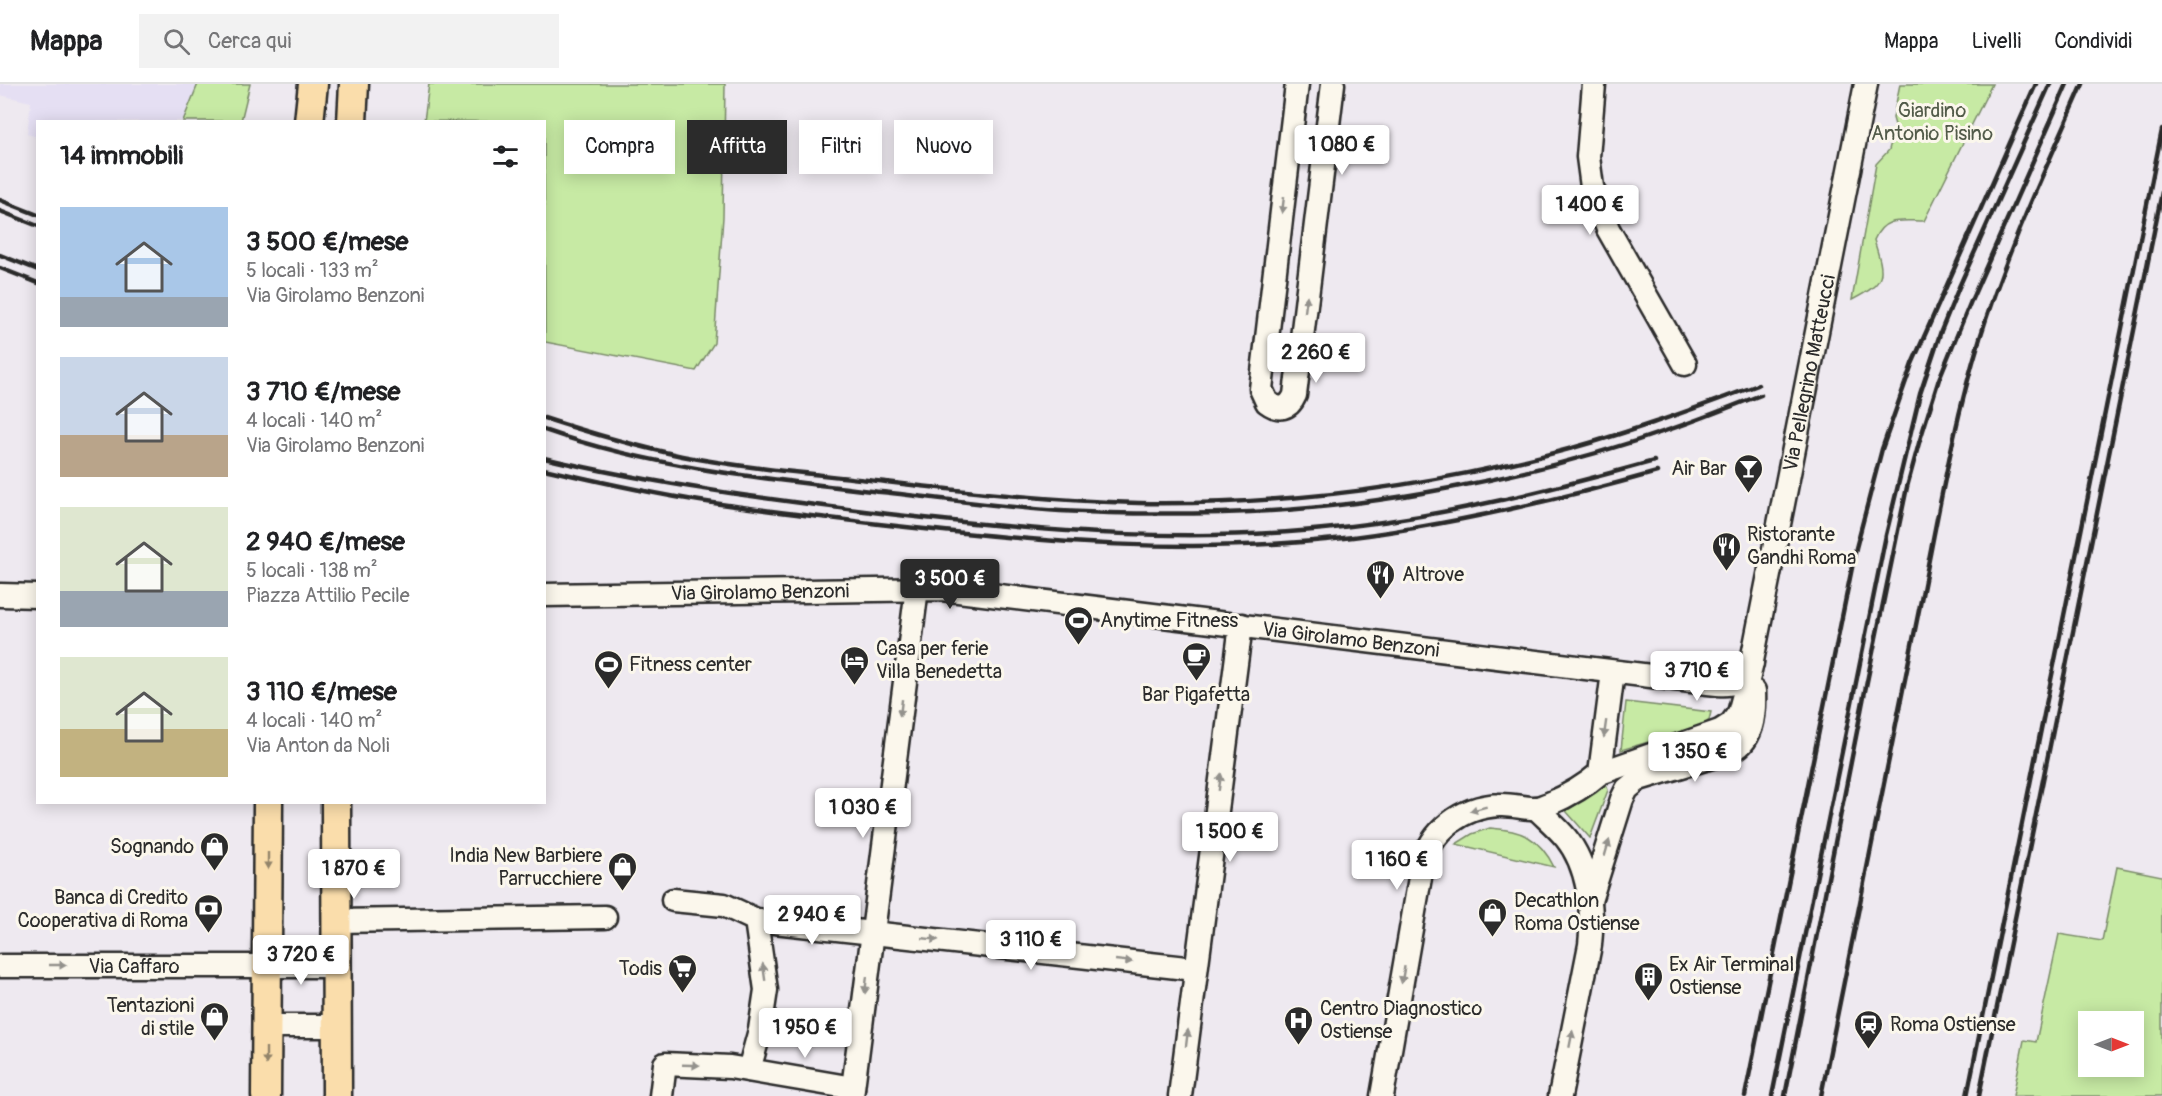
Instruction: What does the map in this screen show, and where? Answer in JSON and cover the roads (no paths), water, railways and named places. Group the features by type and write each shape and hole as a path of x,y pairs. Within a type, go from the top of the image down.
{"main road":[{"path":"309,120 313,84"},
{"path":"352,120 354,84"},
{"path":"266,1096 268,804"},
{"path":"336,804 338,1096"}],"street":[{"path":"1297,84 1261,389 1267,402 1280,408 1290,404 1295,395 1333,84"},
{"path":"1594,84 1588,157 1592,187 1608,229 1685,364"},
{"name":"Via Pellegrino Matteucci","path":"1752,663 1866,84"},
{"path":"661,1096 665,1064 730,1067 853,1092 917,588"},
{"name":"Via Girolamo Benzoni","path":"546,595 917,588 1001,595 1725,685 1738,681 1752,663"},
{"path":"0,596 36,596"},
{"path":"1180,1096 1241,625"},
{"path":"1382,1096 1425,853 1436,836 1464,813 1498,805 1536,808 1577,791 1600,773 1720,731 1728,726 1739,713 1752,663"},
{"path":"1589,904 1622,799 1630,785 1645,777 1732,750 1743,743 1754,717 1752,663"},
{"path":"1600,773 1613,672"},
{"path":"1536,808 1565,836 1575,851 1586,883 1591,921 1590,945 1560,1096"},
{"path":"673,900 724,905 756,920 1195,969"},
{"path":"336,921 604,917"},
{"path":"749,1070 760,1030 766,990 756,920"},
{"name":"Via Caffaro","path":"0,966 336,966"},
{"path":"266,1026 336,1026"}],"railway":[{"path":"1745,1096 1856,548 1882,449 1912,364 2036,84"},
{"path":"1772,1096 1886,535 1920,394 1941,331 1959,287 2050,84"},
{"path":"1785,1096 1864,696 1907,487 1919,443 1939,379 1971,301 2067,84"},
{"path":"1821,1096 1940,504 1970,371 2002,273 2083,84"},
{"path":"1967,1096 2162,130"},
{"path":"1979,1096 2162,192"},
{"path":"0,200 36,214"},
{"path":"0,211 36,225"},
{"path":"0,255 36,269"},
{"path":"0,268 36,282"},
{"path":"546,419 664,452 758,468 1044,498 1107,502 1190,503 1293,498 1395,486 1496,467 1600,440 1758,385"},
{"path":"546,431 626,454 668,463 795,482 1060,511 1141,514 1222,513 1336,505 1393,498 1509,476 1621,446 1761,395"},
{"path":"546,458 673,484 889,514 1062,531 1178,535 1293,532 1428,515 1504,500 1654,461"},
{"path":"546,469 680,498 812,516 938,531 1057,541 1175,546 1294,543 1392,532 1506,510 1657,472"}],"place":[{"name":"Air Bar","path":"1748,494"},
{"name":"Ristorante Gandhi Roma","path":"1726,572"},
{"name":"Altrove","path":"1381,600"},
{"name":"Anytime Fitness","path":"1079,646"},
{"name":"Bar Pigafetta","path":"1196,682"},
{"name":"Casa per ferie Villa Benedetta","path":"855,686"},
{"name":"Fitness center","path":"608,690"},
{"name":"Sognando","path":"215,872"},
{"name":"India New Barbiere Parrucchiere","path":"623,892"},
{"name":"Banca di Credito Cooperativa di Roma","path":"209,934"},
{"name":"Decathlon Roma Ostiense","path":"1493,938"},
{"name":"Todis","path":"683,994"},
{"name":"Ex Air Terminal Ostiense","path":"1648,1002"},
{"name":"Tentazioni di stile","path":"215,1042"},
{"name":"Centro Diagnostico Ostiense","path":"1299,1046"},
{"name":"Roma Ostiense","path":"1869,1050"}],"park label":[{"name":"Giardino Antonio Pisino","path":"1932,122"}]}
